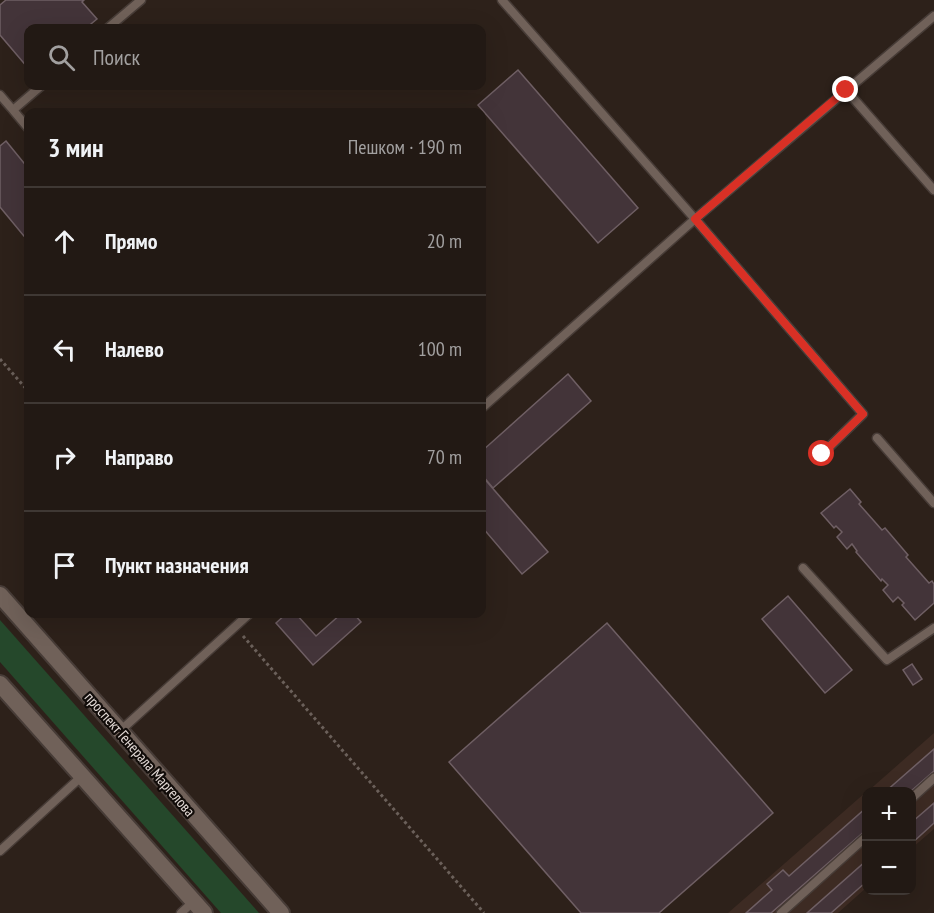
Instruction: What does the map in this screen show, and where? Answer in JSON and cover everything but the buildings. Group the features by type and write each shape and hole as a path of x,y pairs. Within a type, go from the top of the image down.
{"street":[{"name":"проспект Генерала Маргелова","path":"0,595 281,913"},
{"path":"0,684 198,907"}],"lane":[{"path":"113,24 141,0"},
{"path":"502,0 863,414 822,454"},
{"path":"486,404 695,219 934,16"},
{"path":"13,110 36,90"},
{"path":"846,90 934,190"},
{"path":"0,95 24,123"},
{"path":"877,438 934,503"},
{"path":"803,568 887,660 934,628"},
{"path":"120,731 245,618"},
{"path":"0,851 82,776"},
{"path":"916,794 934,778"},
{"path":"781,913 862,841"},
{"path":"181,913 198,907"}],"path":[{"path":"0,359 24,386"},
{"path":"235,627 484,913"}],"shaded area":[{"path":"934,733 934,829 916,845 916,787 873,787"},
{"path":"862,796 862,892 838,913 728,913"}],"green space":[{"path":"0,620 259,913 221,913 0,662"}],"route":[{"path":"822,454 863,414 695,219 846,90"}]}
